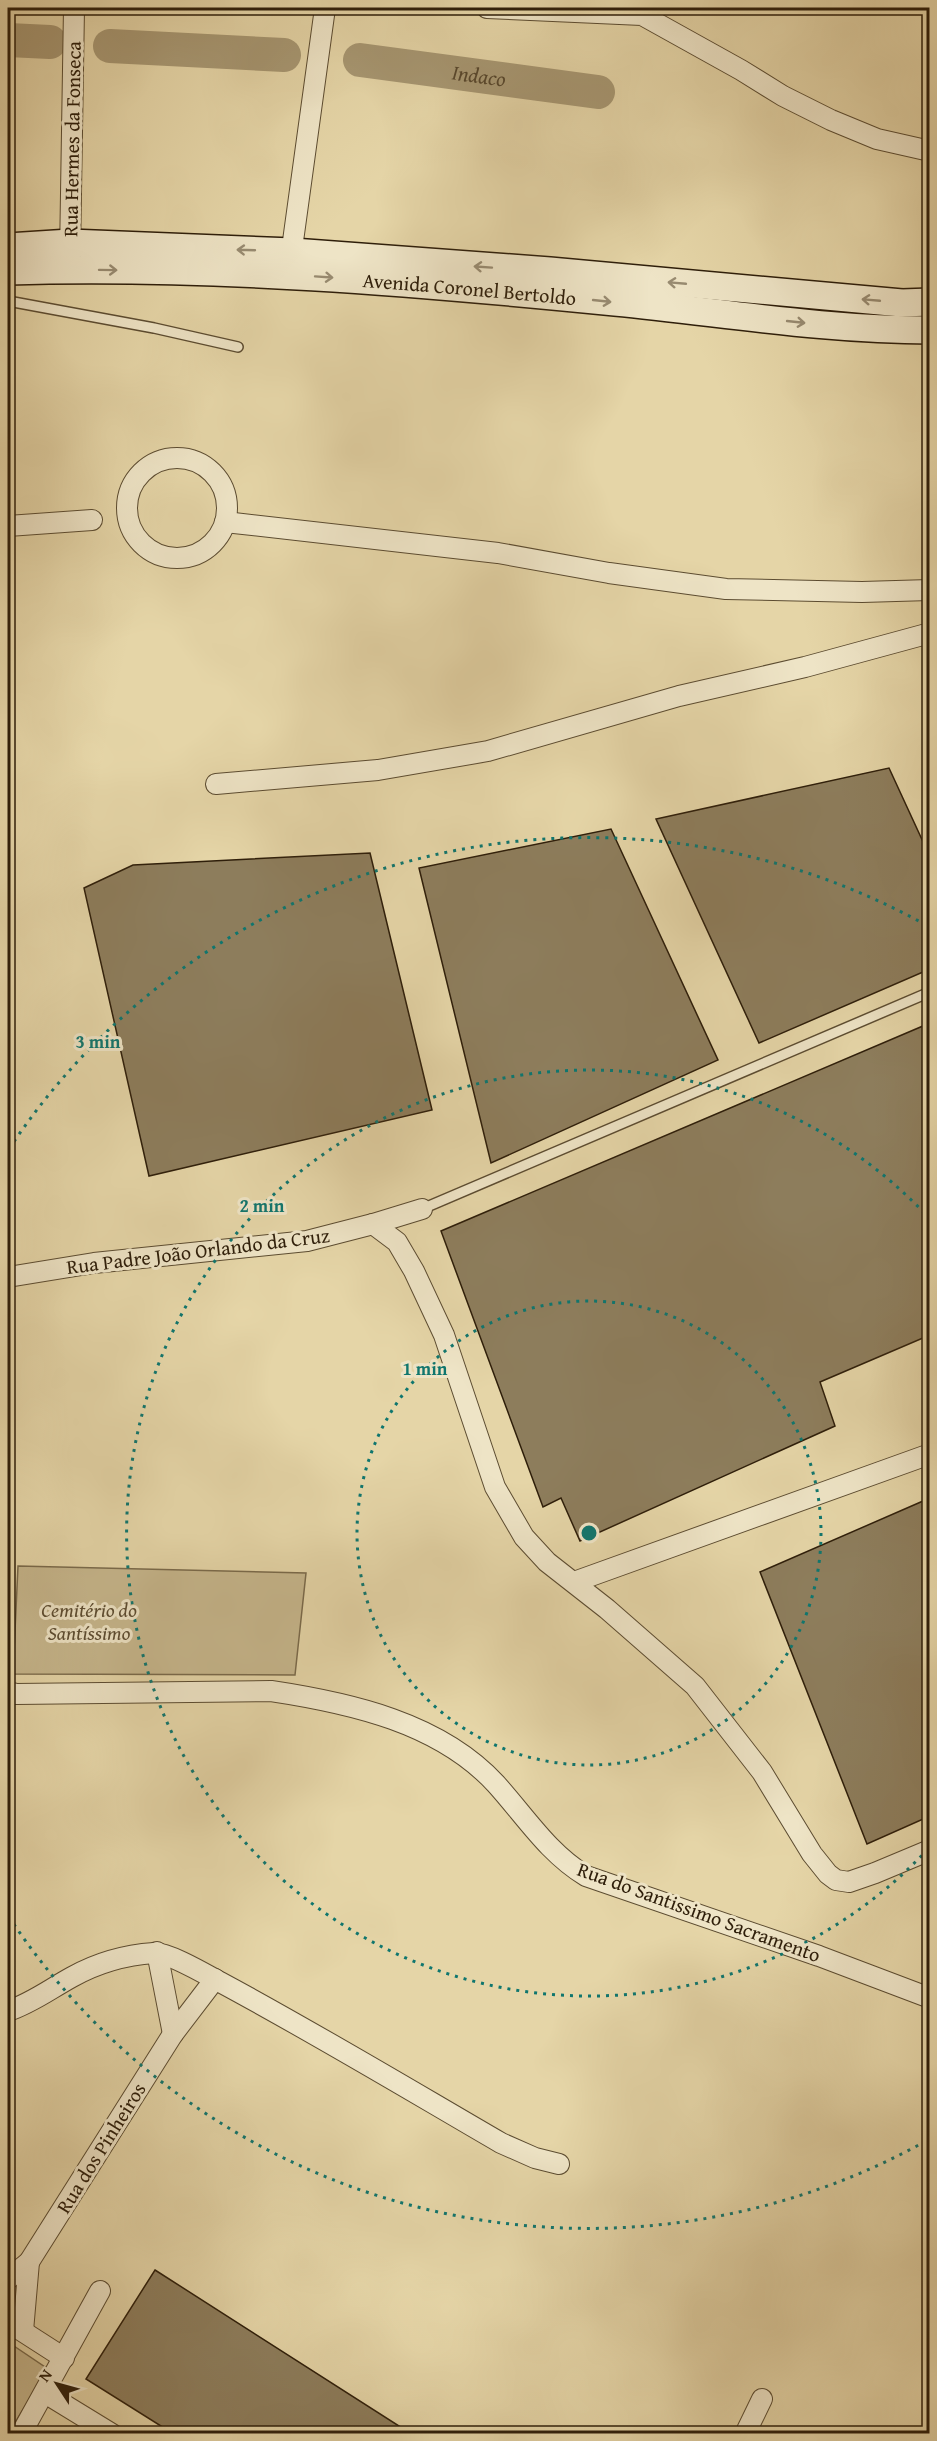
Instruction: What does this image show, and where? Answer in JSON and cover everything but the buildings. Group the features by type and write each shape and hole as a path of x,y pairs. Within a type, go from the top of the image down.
{"street":[{"name":"Rua Hermes da Fonseca","path":"70,270 74,8"},
{"path":"290,263 325,8"},
{"path":"487,8 650,11 783,96 831,120 877,139 930,151"},
{"name":"Avenida Coronel Bertoldo","path":"8,247 70,243 290,263 417,283 549,283 902,303 930,302"},
{"name":"Avenida Coronel Bertoldo","path":"8,272 290,263"},
{"name":"Avenida Coronel Bertoldo","path":"549,283 835,326 930,330"},
{"path":"180,458 196,462 210,470 221,482 227,498 225,522 223,530 213,544 199,554 183,559 166,558 150,551 137,540 129,525 127,508 129,492 137,478 149,466 180,458"},
{"path":"8,526 92,520"},
{"path":"225,522 498,554 609,573 726,589 862,592 930,590"},
{"path":"216,784 378,770 488,751 679,696 805,667 930,633"},
{"name":"Rua Padre João Orlando da Cruz","path":"8,1277 94,1263 307,1241 423,1209"},
{"path":"374,1224 397,1242 414,1271 444,1335 495,1486 524,1538 547,1562 607,1608 696,1686 762,1772 812,1854 828,1874 836,1880 849,1882 930,1850"},
{"path":"574,1582 930,1454"},
{"name":"Rua do Santissimo Sacramento","path":"12,1693 271,1691 306,1696 400,1721 462,1754 495,1783 554,1852 586,1876 819,1956 930,1998"},
{"path":"157,1952 160,1977 173,2034"},
{"path":"8,2011 28,2004 73,1976 101,1964 125,1957 157,1952 215,1979 501,2143 535,2158 559,2164"},
{"name":"Rua dos Pinheiros","path":"8,2279 29,2262 173,2034 215,1979"},
{"name":"Rua dos Pinheiros","path":"15,2327 29,2262"},
{"path":"21,2433 100,2291"},
{"path":"15,2327 64,2358"},
{"path":"45,2393 112,2433"},
{"path":"745,2433 762,2399"}],"lane":[{"path":"8,301 154,328 238,347"},
{"path":"423,1209 930,992"}],"green space":[{"name":"Cemitério do Santíssimo","path":"18,1566 306,1573 295,1675 13,1674"},
{"path":"8,2342 48,2369 8,2434"}],"waterway":[{"name":"Indaco","path":"8,40 50,42"},
{"name":"Indaco","path":"110,46 284,55"},
{"name":"Indaco","path":"360,60 598,92"}]}
